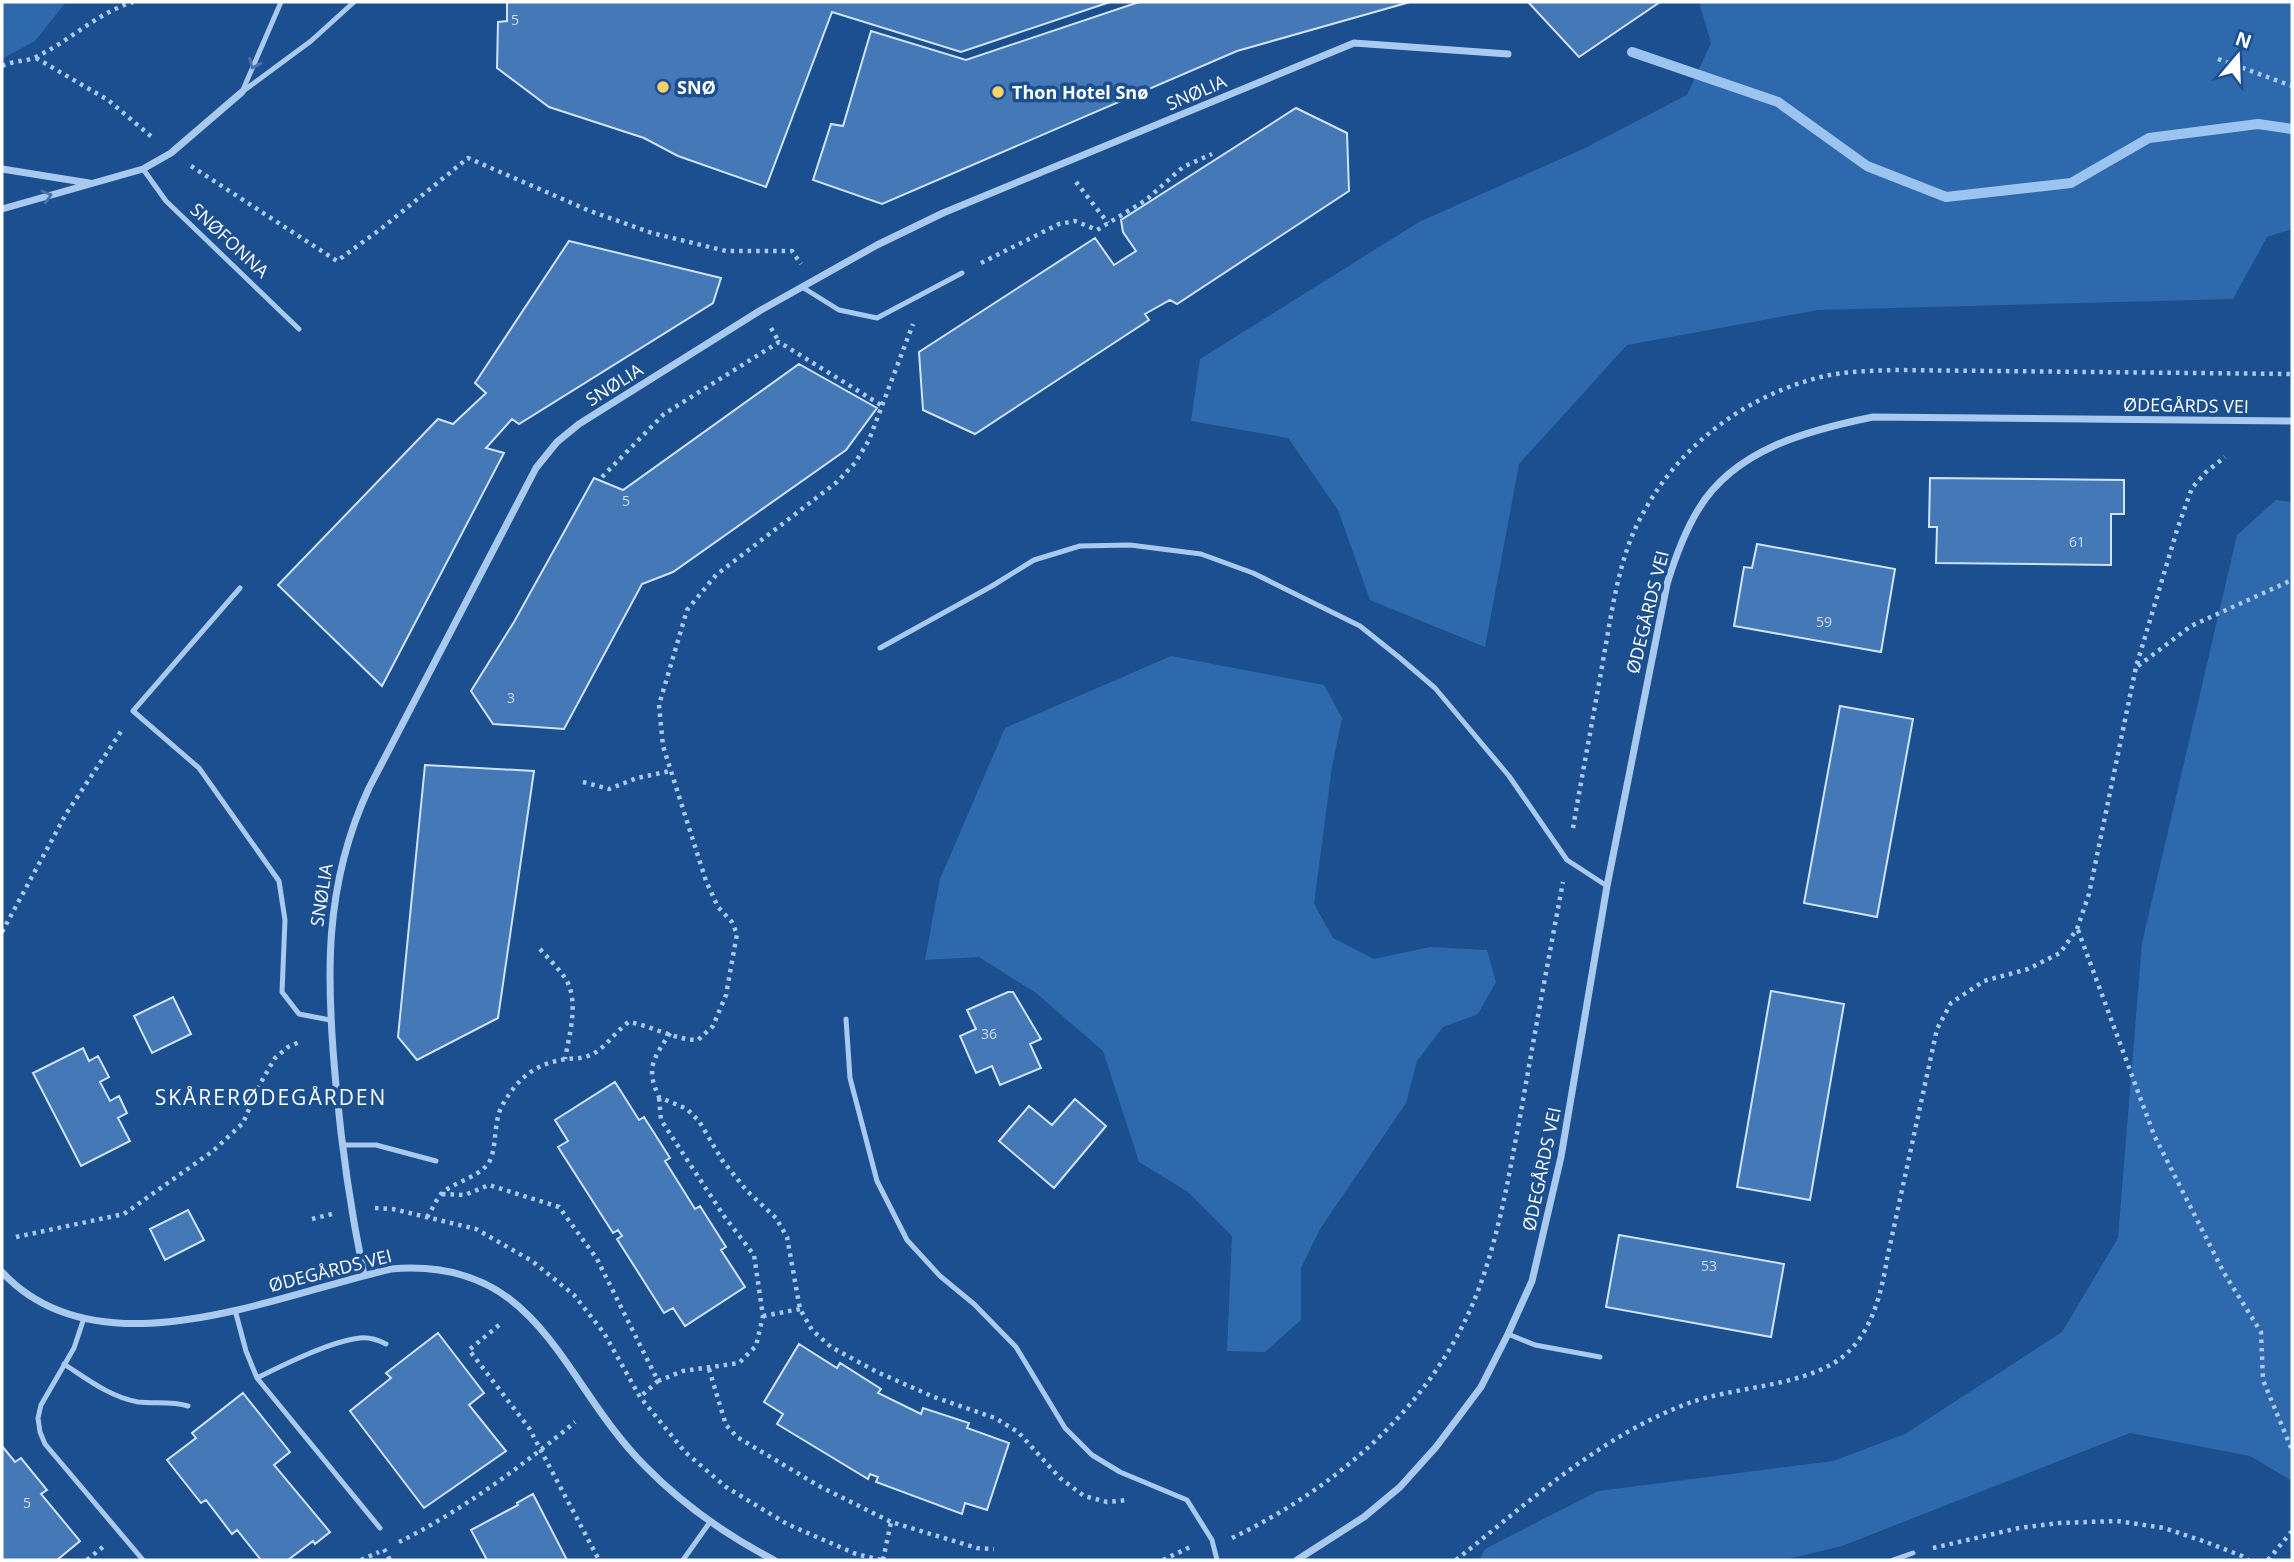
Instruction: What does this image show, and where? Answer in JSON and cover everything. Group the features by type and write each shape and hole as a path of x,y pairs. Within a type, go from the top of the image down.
{"street":[{"name":"SNØLIA","path":"364,1275 342,1145 330,1020 331,923 336,888 355,818 536,468 558,442 579,424 802,287 877,245 943,213 1354,43 1507,54"},
{"path":"2,209 143,169 171,153 242,92"},
{"path":"2,169 93,183"},
{"name":"ØDEGÅRDS VEI","path":"1297,1560 1364,1517 1400,1487 1436,1447 1481,1387 1532,1281 1561,1157 1608,887 1667,584 1680,545 1698,508 1721,480 1781,442 1826,427 1873,417 2292,422"},
{"name":"ØDEGÅRDS VEI","path":"2,1272 28,1294 69,1315 118,1324 151,1325 180,1322 235,1310 364,1275 410,1268 443,1269 470,1277 489,1286 536,1321 556,1345 613,1430 644,1466 710,1522 774,1560"}],"lane":[{"path":"242,92 281,2"},
{"path":"242,92 311,41 354,2"},
{"name":"SNØFONNA","path":"143,169 166,201 299,329"},
{"path":"802,287 839,310 877,318 962,273"},
{"path":"880,648 1034,560 1080,546 1130,545 1201,554 1253,573 1360,626 1401,658 1435,688 1509,776 1567,860 1608,887"},
{"path":"240,589 134,711 199,768 279,881 285,920 282,992 299,1014 330,1020"},
{"path":"846,1019 850,1077 877,1181 907,1240 940,1276 974,1304 1016,1347 1066,1428 1092,1455 1120,1472 1187,1500 1212,1540 1217,1560"},
{"path":"342,1145 376,1145 436,1161"},
{"path":"235,1310 246,1351 257,1378 380,1528"},
{"path":"83,1318 74,1348 41,1405 38,1418 40,1432 45,1444 143,1560"},
{"path":"1508,1334 1535,1345 1600,1357"},
{"path":"257,1378 291,1361 362,1337 386,1344"},
{"path":"64,1364 103,1390 120,1397 138,1402 188,1406"},
{"path":"683,1560 710,1522"},
{"path":"1893,1560 1913,1553"}],"path":[{"path":"2,66 13,60 36,58 113,8 133,2"},
{"path":"36,58 108,100 171,153 337,261 468,158 590,211 652,233 726,251 792,251"},
{"path":"2218,59 2292,86"},
{"path":"962,273 1059,224 1075,221 1097,230 1146,200 1183,167 1212,154"},
{"path":"1062,164 1108,223"},
{"path":"427,1217 441,1194 487,1166 492,1156 494,1126 501,1107 516,1084 535,1068 587,1056 603,1048 621,1027 629,1022 686,1040 698,1040 713,1026 726,995 737,934 732,922 718,907 706,881 663,746 659,705 687,610 716,575 837,482 855,463 869,440 911,328 917,319"},
{"path":"602,477 664,414 779,342 881,405"},
{"path":"1163,1560 1180,1550 1212,1540 1233,1538 1275,1517 1347,1467 1378,1440 1410,1405 1463,1324 1482,1280 1503,1209 1620,573 1632,537 1649,502 1680,460 1735,413 1777,391 1821,377 1846,373 1895,370 2292,374"},
{"path":"1456,1560 1581,1461 1644,1422 1691,1402 1807,1374 1837,1361 1860,1339 1882,1289 1937,1029 1951,1003 1984,981 2028,969 2060,953 2077,929 2089,894 2136,667 2192,488 2225,457"},
{"path":"2136,667 2191,625 2292,580"},
{"path":"2,932 66,814 134,711"},
{"path":"583,782 609,789 636,778 670,771"},
{"path":"2077,929 2154,1135 2224,1273 2261,1332 2263,1380 2292,1450"},
{"path":"540,949 567,981 571,998 571,1021 565,1059"},
{"path":"640,1397 658,1381 683,1371 739,1363 757,1346 763,1316 754,1255 724,1216 660,1120 659,1097 652,1081 651,1068 670,1033"},
{"path":"16,1237 124,1214 213,1151 243,1123 275,1058 288,1047 302,1041"},
{"path":"659,1097 687,1109 747,1191 776,1217 787,1237 800,1309 812,1330 831,1347 877,1372 934,1397 995,1418 1018,1432 1060,1478 1084,1496 1107,1502 1135,1499 1157,1488"},
{"path":"441,1194 465,1195 489,1185 559,1207 597,1259 658,1381"},
{"path":"312,1219 351,1210 393,1209 476,1229 532,1261 574,1295 604,1333 640,1397 685,1452 726,1487 787,1524 856,1554 882,1560 891,1522"},
{"path":"763,1316 800,1309"},
{"path":"499,1325 469,1350 529,1428 599,1560"},
{"path":"709,1369 726,1425 737,1437 819,1486 891,1522 977,1548 994,1549"},
{"path":"362,1560 432,1526 541,1450 575,1422"},
{"path":"1913,1553 2019,1528 2059,1523 2117,1521 2164,1528 2248,1560"},
{"path":"2268,1560 2292,1531"},
{"path":"87,1560 107,1543"}],"shaded area":[{"path":"2,2 66,2 35,41 2,59"},
{"path":"1699,2 2292,2 2292,229 2267,237 2233,299 1818,310 1627,345 1519,464 1485,647 1370,600 1338,510 1288,438 1191,421 1200,359 1419,222 1583,149 1687,95 1711,43"},
{"path":"2276,500 2292,502 2292,1481 2250,1456 2130,1433 1842,1546 1784,1560 1479,1560 1485,1549 1598,1491 1833,1461 1905,1434 2062,1332 2118,1238 2142,943 2237,535"},
{"path":"1171,656 1324,685 1342,718 1332,767 1314,904 1333,938 1374,959 1430,947 1487,950 1496,982 1478,1014 1443,1027 1417,1061 1406,1103 1320,1229 1301,1268 1301,1320 1265,1352 1227,1351 1232,1236 1188,1192 1139,1162 1103,1051 1036,993 979,957 925,960 940,879 1005,728"}],"building":[{"name":"SNØ","path":"507,2 1110,2 961,52 832,12 766,187 678,156 644,138 549,107 497,68 498,22 507,21"},
{"name":"Thon Hotel Snø","path":"1139,2 1410,2 1237,51 882,204 813,180 831,124 843,126 871,31 966,60"},
{"path":"1528,2 1660,2 1579,57"},
{"path":"1296,108 1347,133 1349,191 1177,304 1170,300 1145,314 1149,320 975,434 923,410 919,352 1095,238 1114,265 1136,251 1123,232 1121,220"},
{"path":"569,241 721,278 713,303 519,424 512,419 486,448 504,453 382,686 278,585 438,419 453,424 486,393 475,383"},
{"path":"799,364 877,408 846,450 673,572 642,584 564,729 493,724 471,691 514,622 594,478 623,490"},
{"path":"1930,478 2124,480 2124,514 2111,514 2111,565 1936,563 1937,527 1929,527"},
{"path":"1757,544 1895,569 1881,652 1734,626 1744,567 1752,568"},
{"path":"1840,706 1913,719 1877,917 1804,903"},
{"path":"425,765 534,771 498,1018 417,1060 398,1037"},
{"path":"1771,991 1844,1004 1810,1200 1737,1187"},
{"path":"1013,992 1041,1039 1030,1044 1041,1068 1000,1085 992,1066 976,1073 960,1036 976,1029 967,1010"},
{"path":"173,997 191,1034 152,1053 134,1016"},
{"path":"83,1048 89,1061 98,1056 109,1077 100,1082 110,1101 119,1096 127,1113 118,1118 130,1141 81,1166 33,1073"},
{"path":"615,1082 639,1120 644,1117 670,1158 665,1161 695,1209 700,1206 726,1247 721,1250 745,1287 685,1326 673,1308 664,1313 617,1239 622,1236 618,1230 613,1233 558,1147 568,1141 555,1120"},
{"path":"1075,1099 1106,1126 1054,1188 999,1141 1029,1106 1052,1125"},
{"path":"188,1210 204,1240 165,1260 150,1229"},
{"path":"1619,1235 1784,1264 1771,1337 1606,1307"},
{"path":"438,1333 484,1393 469,1405 506,1451 424,1508 350,1411 391,1378 386,1373"},
{"path":"799,1344 837,1368 840,1363 881,1389 878,1393 921,1414 923,1408 969,1423 967,1428 1009,1443 987,1510 965,1503 962,1514 876,1482 878,1477 870,1474 868,1479 777,1424 783,1414 764,1402"},
{"path":"243,1393 290,1452 274,1465 330,1532 288,1560 261,1560 237,1530 232,1534 206,1500 201,1503 167,1460 196,1438 192,1433"},
{"path":"2,1446 15,1462 21,1458 47,1490 41,1494 80,1541 57,1560 2,1560"},
{"path":"533,1494 567,1560 487,1560 471,1530"}],"waterway":[{"path":"1632,52 1778,102 1867,166 1946,197 2071,183 2149,138 2258,124 2292,129"}],"place":[{"name":"SNØ","path":"663,87"},
{"name":"Thon Hotel Snø","path":"998,92"}],"district":[{"name":"SKÅRERØDEGÅRDEN","path":"271,1097"}]}
